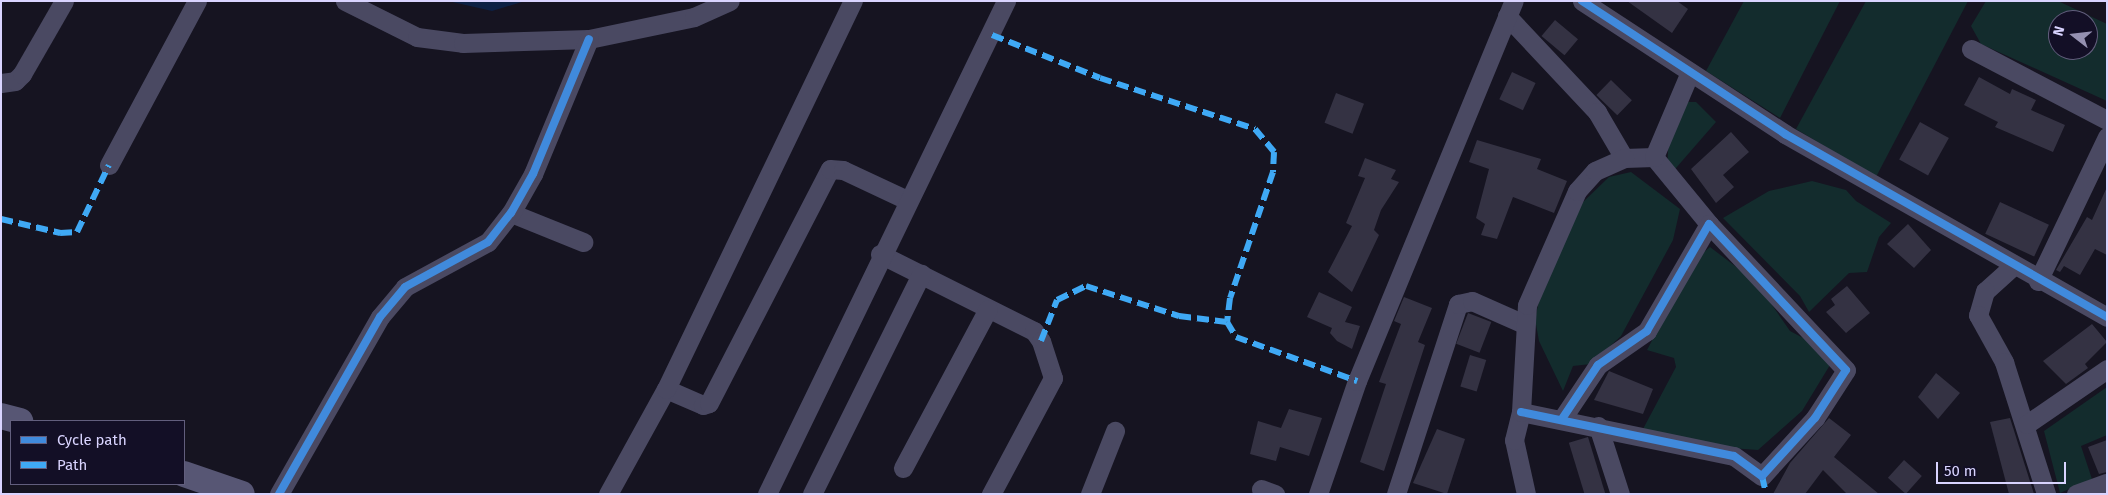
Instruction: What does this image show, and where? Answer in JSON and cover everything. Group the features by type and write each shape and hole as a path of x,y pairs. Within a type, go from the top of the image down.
{"main road":[{"path":"1,416 16,420"},
{"path":"185,474 242,494"}],"street":[{"path":"1,83 15,81 22,74 64,1"},
{"path":"109,165 197,1"},
{"path":"345,1 386,24 439,42 589,40 694,18 730,1"},
{"path":"608,494 666,389 853,1"},
{"path":"767,494 880,254 1006,1"},
{"path":"1582,1 1785,134 2012,267 2107,317"},
{"path":"1318,494 1357,381 1511,9 1597,112 1624,158"},
{"path":"278,494 386,310 406,287 488,242 511,213 533,174 589,40"},
{"path":"1971,49 2107,120"},
{"path":"1654,156 1690,72"},
{"path":"2038,281 2107,138"},
{"path":"1526,494 1514,440 1521,412 1524,324 1532,289 1577,191 1595,170 1624,158 1654,156"},
{"path":"1521,412 1598,426 1734,456 1762,476 1842,382 1846,370 1835,355 1709,224 1654,156"},
{"path":"666,389 703,405 709,403 830,169 843,170 907,200"},
{"path":"511,213 583,242"},
{"path":"1562,419 1598,365 1647,331 1709,224"},
{"path":"880,254 1034,331 1054,372 991,494"},
{"path":"2012,267 1986,290 1978,316 2004,362 2027,424 2046,494"},
{"path":"812,494 921,274"},
{"path":"1396,494 1458,304 1472,301 1524,324"},
{"path":"903,468 988,308"},
{"path":"2027,424 2107,369"},
{"path":"1598,426 1620,494"},
{"path":"1090,494 1115,431"},
{"path":"2076,494 2107,483"}],"green space":[{"path":"1744,1 1840,1 1780,118 1706,71"},
{"path":"1866,1 1968,1 1876,177 1796,129"},
{"path":"1986,1 2058,1 2077,10 2048,10 2048,60 2098,60 2098,20 2107,24 2107,101 1981,44 1971,26"},
{"path":"1685,102 1696,102 1716,122 1676,168 1667,170 1669,135"},
{"path":"1631,172 1680,209 1673,240 1621,336 1591,364 1573,366 1563,391 1539,341 1535,319 1542,287 1581,204 1609,177"},
{"path":"1812,181 1846,190 1856,201 1891,223 1879,237 1867,272 1849,273 1809,312 1800,296 1723,218 1769,191"},
{"path":"1710,247 1756,282 1790,331 1807,340 1830,365 1802,411 1758,450 1717,447 1643,429 1676,367 1674,358 1647,350 1694,261"},
{"path":"2107,387 2107,435 2081,446 2092,479 2060,493 2044,431"}],"water":[{"path":"448,1 525,1 492,11"}],"building":[{"path":"1627,1 1677,1 1688,9 1672,33"},
{"path":"1555,20 1578,39 1564,55 1542,36"},
{"path":"1512,72 1536,83 1523,110 1499,99"},
{"path":"1979,77 2010,94 2012,89 2036,100 2031,110 2065,125 2053,152 1995,127 1998,122 1964,105"},
{"path":"1611,80 1632,100 1617,115 1596,95"},
{"path":"1336,93 1364,104 1353,134 1325,123"},
{"path":"1920,122 1949,138 1928,176 1899,160"},
{"path":"1731,132 1749,152 1723,175 1734,187 1716,203 1691,169"},
{"path":"1477,140 1541,159 1537,169 1567,181 1554,213 1513,197 1497,239 1481,235 1485,224 1476,218 1489,169 1469,162"},
{"path":"1365,158 1396,170 1391,179 1399,182 1381,210 1374,230 1379,235 1352,292 1328,272 1352,226 1346,223 1365,178 1358,176"},
{"path":"2107,187 2107,255 2095,249 2080,275 2064,266 2060,272 2056,270 2087,217 2092,220"},
{"path":"2000,202 2049,225 2034,257 1985,234"},
{"path":"1908,224 1931,250 1914,268 1887,244"},
{"path":"1847,286 1870,313 1846,333 1826,312 1835,305 1831,299"},
{"path":"1319,292 1352,307 1345,322 1360,326 1352,349 1337,341 1330,333 1332,328 1307,317"},
{"path":"1404,297 1432,308 1418,342 1425,345 1384,471 1360,462 1386,384 1379,382 1401,324 1394,321"},
{"path":"1468,313 1491,322 1480,353 1456,344"},
{"path":"2092,324 2107,342 2085,364 2088,368 2066,384 2043,361"},
{"path":"1470,355 1486,360 1477,392 1460,387"},
{"path":"1609,371 1653,389 1643,414 1594,400"},
{"path":"1936,373 1960,393 1938,419 1918,397"},
{"path":"1289,409 1322,418 1309,456 1280,447 1276,461 1250,454 1258,421 1281,428"},
{"path":"1829,418 1851,435 1834,457 1879,494 1847,494 1823,470 1805,494 1773,494 1790,463"},
{"path":"2010,418 2034,494 2009,494 1990,422"},
{"path":"1437,429 1465,439 1447,494 1413,483"},
{"path":"1588,437 1605,493 1585,494 1569,443"},
{"path":"2107,440 2107,472 2099,474 2088,447"},
{"path":"1904,460 1922,476 1906,494 1888,478"}],"marked path":[{"path":"992,35 1100,78 1255,129 1274,152 1273,172 1230,298 1227,322 1236,337 1357,381"},
{"path":"1,219 60,233 77,232 109,165"},
{"path":"1041,341 1057,300 1086,286 1179,316 1227,322"},
{"path":"1762,476 1766,494"}],"cycle path":[{"path":"1582,1 1785,134 2107,317"},
{"path":"279,494 380,317 405,287 488,242 511,213 533,174 589,39"},
{"path":"1521,412 1734,456 1762,476 1815,418 1846,370 1709,224 1647,331 1598,365 1562,419"}]}
